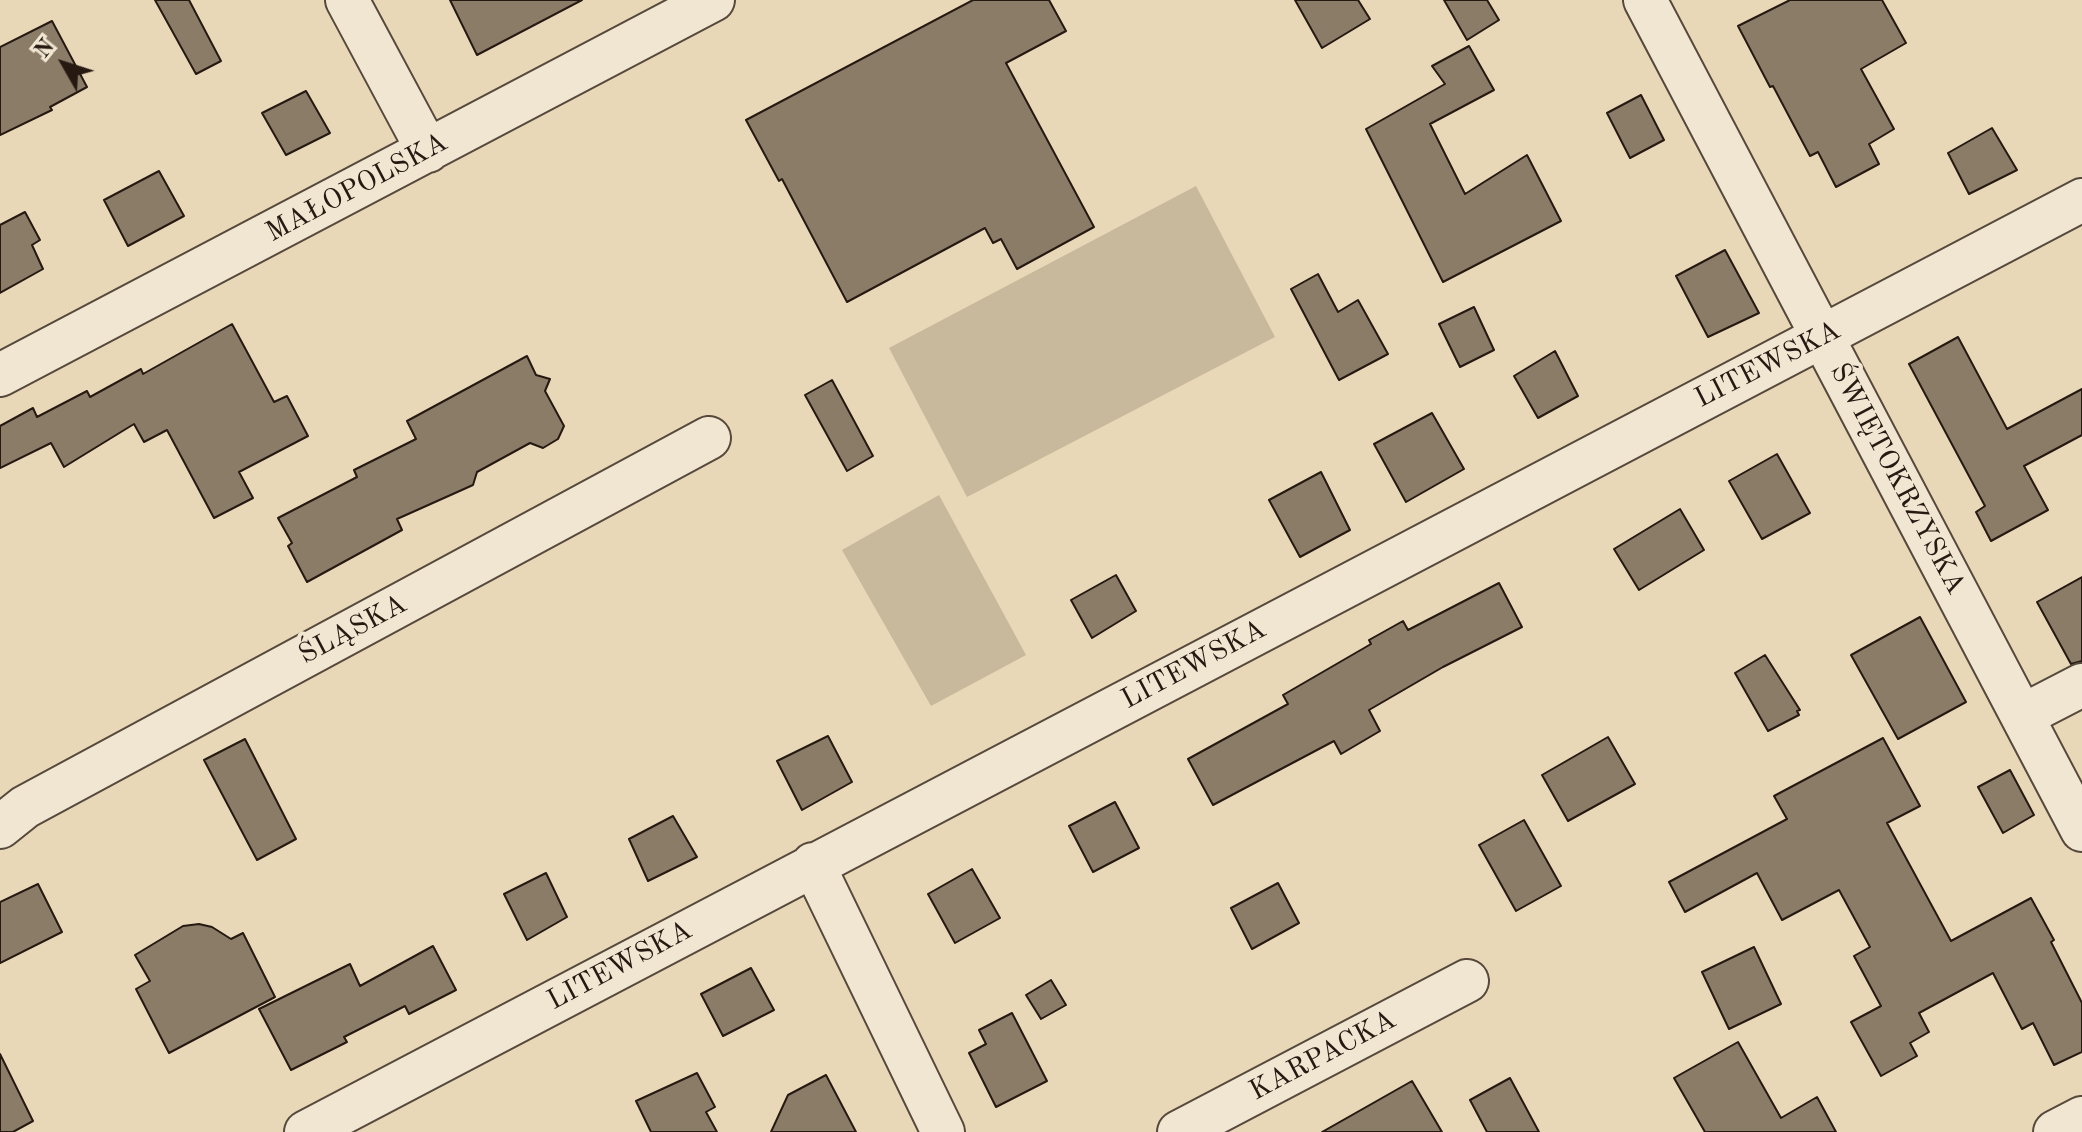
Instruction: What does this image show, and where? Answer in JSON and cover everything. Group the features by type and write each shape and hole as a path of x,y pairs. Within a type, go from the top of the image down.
{"street":[{"path":"347,0 428,151"},
{"name":"MAŁOPOLSKA","path":"0,375 713,0"},
{"name":"ŚWIĘTOKRZYSKA","path":"1645,0 2082,830"},
{"name":"LITEWSKA","path":"306,1132 2082,200"},
{"name":"ŚLĄSKA","path":"0,827 25,807 709,438"},
{"path":"2022,716 2082,685"},
{"path":"813,864 943,1132"},
{"name":"KARPACKA","path":"1179,1132 1467,981"},
{"path":"2055,1132 2082,1118"}],"shaded area":[{"path":"1196,186 1275,337 967,497 889,348"},
{"path":"939,495 1026,655 931,706 842,550"}],"building":[{"path":"155,0 189,0 221,61 196,74"},
{"path":"450,0 582,0 477,55"},
{"path":"973,0 1049,0 1066,31 1006,63 1094,227 1017,269 1001,239 993,243 985,228 847,302 782,179 779,181 746,120"},
{"path":"1295,0 1358,0 1370,19 1322,48"},
{"path":"1444,0 1487,0 1499,20 1467,40"},
{"path":"1790,0 1882,0 1906,43 1861,69 1894,129 1869,144 1879,164 1836,187 1818,152 1810,156 1738,26"},
{"path":"52,21 87,87 50,107 52,110 0,135 0,47"},
{"path":"1469,46 1494,90 1430,124 1465,194 1527,155 1561,221 1443,282 1366,129 1445,84 1432,66"},
{"path":"306,91 330,133 286,155 262,113"},
{"path":"1641,95 1664,140 1630,158 1607,113"},
{"path":"1992,128 2017,170 1969,194 1948,153"},
{"path":"159,171 184,216 128,246 104,200"},
{"path":"25,212 40,240 32,245 43,269 0,293 0,225"},
{"path":"1725,250 1759,313 1708,337 1676,276"},
{"path":"1318,274 1338,312 1358,300 1388,354 1339,380 1291,289"},
{"path":"1474,307 1494,350 1460,367 1439,324"},
{"path":"232,324 274,402 287,396 308,436 239,472 253,498 214,518 167,430 144,442 134,424 64,467 51,443 0,468 0,426 33,408 37,417 87,391 90,397 141,369 143,374"},
{"path":"1958,337 2007,429 2082,389 2082,435 2024,466 2048,510 1991,541 1976,512 1985,506 1909,364"},
{"path":"1555,351 1578,396 1538,418 1514,376"},
{"path":"527,356 536,375 550,379 545,391 564,426 558,439 543,448 530,443 477,472 473,485 397,519 402,530 307,582 288,546 292,543 278,518 357,477 354,470 416,439 407,421"},
{"path":"832,380 873,456 847,471 805,395"},
{"path":"1432,413 1464,469 1406,502 1374,444"},
{"path":"1777,454 1810,513 1762,539 1729,481"},
{"path":"1321,472 1350,530 1300,557 1269,500"},
{"path":"1680,509 1704,550 1639,590 1614,549"},
{"path":"1116,575 1136,611 1092,638 1071,600"},
{"path":"2082,577 2082,661 2071,664 2037,602"},
{"path":"1499,583 1522,627 1443,667 1369,710 1380,731 1341,754 1334,741 1213,805 1188,759 1288,704 1283,695 1371,644 1369,640 1403,621 1408,630"},
{"path":"1920,617 1966,702 1898,739 1851,655"},
{"path":"1765,655 1800,710 1797,711 1799,715 1768,731 1735,673"},
{"path":"828,736 852,782 802,810 777,761"},
{"path":"1608,737 1635,784 1568,821 1542,775"},
{"path":"1883,738 1920,806 1887,823 1951,941 2031,898 2082,1003 2082,1052 2054,1065 2033,1023 2022,1029 1993,973 1919,1013 1929,1032 1910,1043 1917,1056 1881,1076 1851,1022 1881,1006 1854,956 1870,947 1839,890 1782,920 1757,873 1685,912 1669,882 1787,819 1774,796"},
{"path":"245,739 296,839 257,860 204,760"},
{"path":"2010,770 2034,815 2003,833 1978,787"},
{"path":"1115,802 1139,848 1093,872 1069,826"},
{"path":"673,816 697,857 648,881 629,839"},
{"path":"1524,820 1561,886 1516,911 1479,845"},
{"path":"972,869 1000,918 955,943 928,894"},
{"path":"546,873 567,917 527,940 504,894"},
{"path":"1278,883 1299,923 1252,949 1231,908"},
{"path":"38,884 62,932 0,963 0,902"},
{"path":"199,924 212,927 231,939 243,933 275,997 169,1053 136,989 150,981 135,955 183,926"},
{"path":"433,946 456,990 409,1014 405,1006 344,1037 347,1042 291,1070 259,1009 350,964 360,986"},
{"path":"1754,947 1781,1004 1729,1029 1702,972"},
{"path":"751,968 774,1010 723,1036 701,994"},
{"path":"1051,980 1066,1005 1041,1019 1026,995"},
{"path":"1012,1013 1047,1081 996,1107 969,1053 986,1044 979,1030"},
{"path":"1738,1042 1781,1118 1817,1097 1836,1132 1705,1132 1674,1078"},
{"path":"0,1054 33,1121 13,1132 0,1132"},
{"path":"697,1073 715,1107 706,1112 717,1132 651,1132 636,1101"},
{"path":"826,1075 856,1132 771,1132 788,1095"},
{"path":"1510,1078 1539,1132 1487,1132 1470,1100"},
{"path":"1412,1081 1442,1132 1322,1132"}]}
